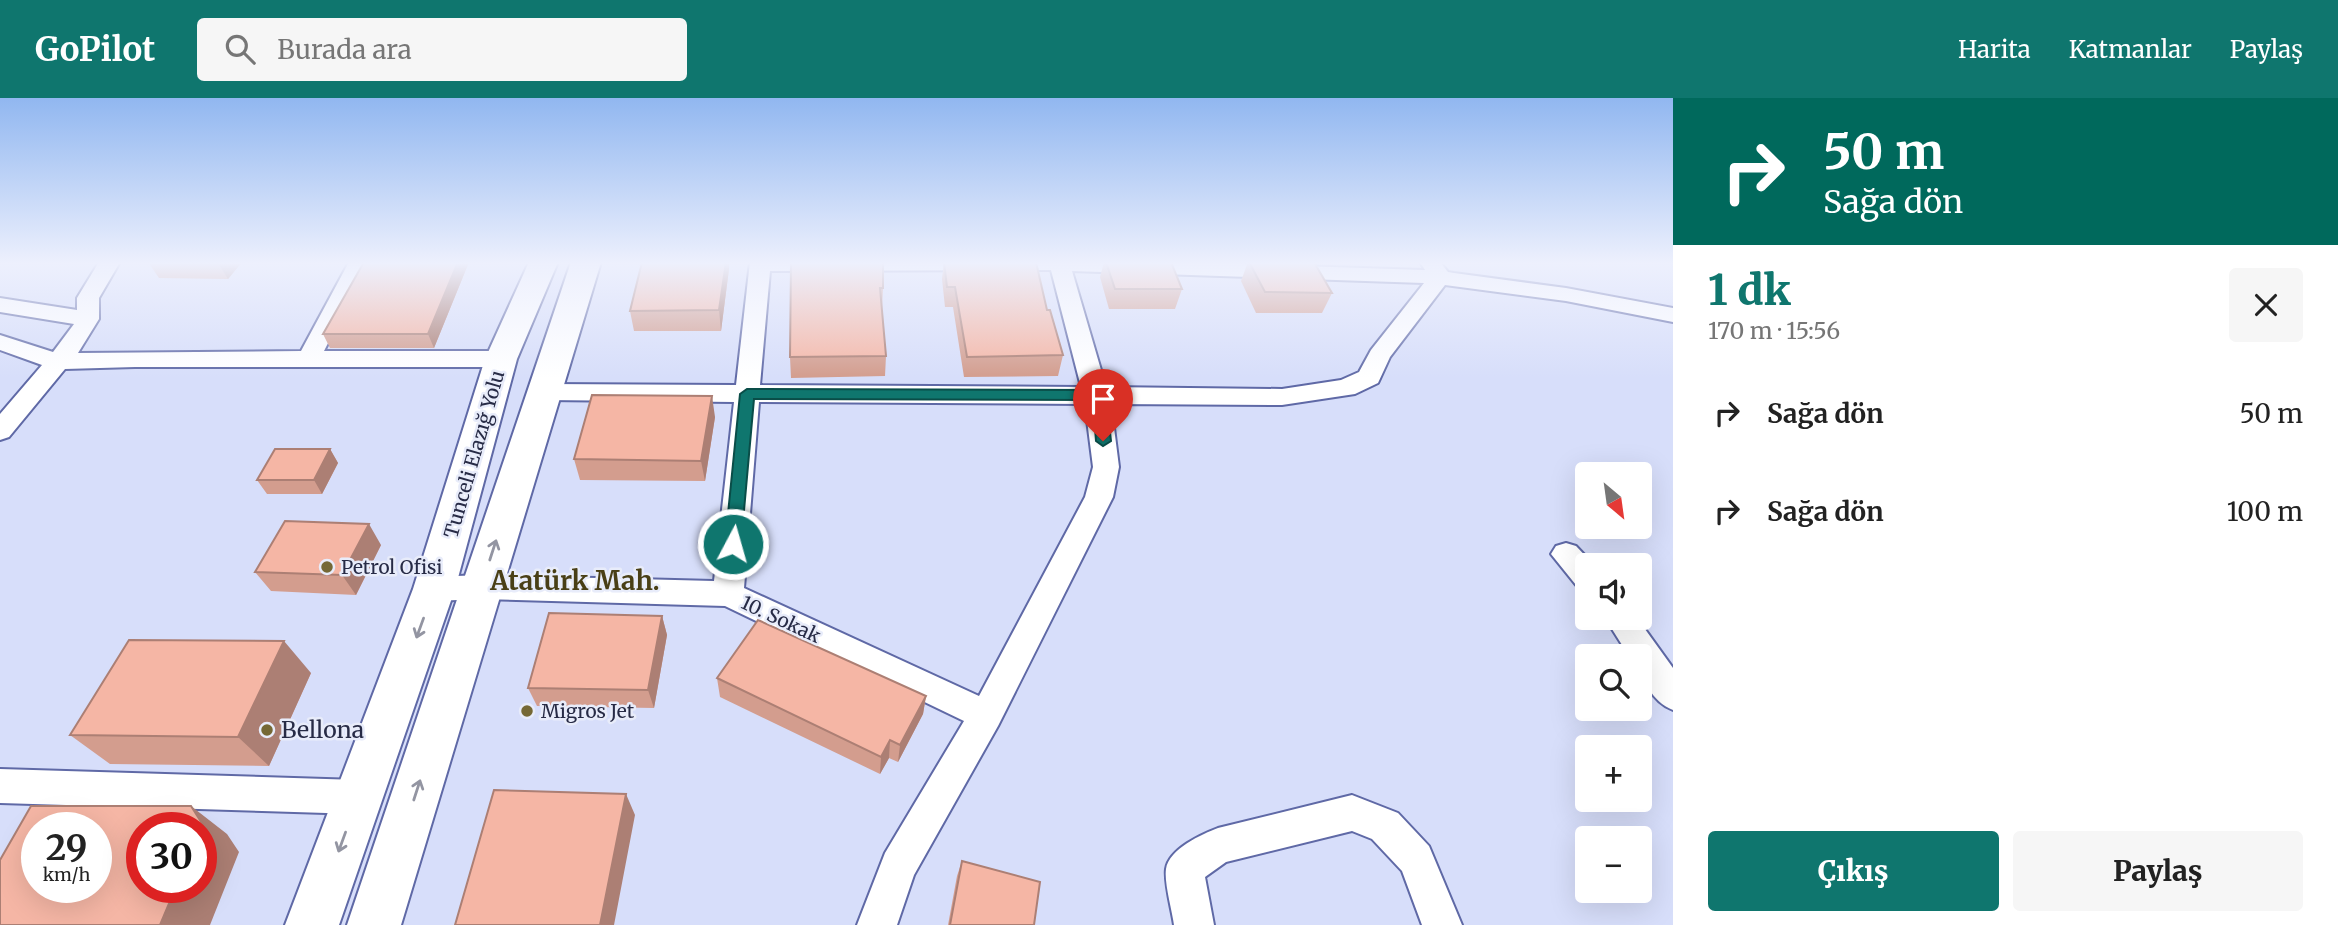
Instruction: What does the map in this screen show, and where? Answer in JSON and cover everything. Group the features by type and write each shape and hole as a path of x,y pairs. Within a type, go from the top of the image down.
{"main road":[{"name":"Tunceli Elazığ Yolu","path":"312,925 434,589 501,359 526,301"},
{"path":"374,925 574,301"}],"street":[{"path":"0,431 58,362 88,319 88,301"},
{"path":"308,360 339,301"},
{"path":"728,594 756,301"},
{"path":"877,925 898,866 986,715 1098,497 1106,467 1101,415 1093,395 1069,301"},
{"path":"545,392 1282,397 1346,388 1369,377 1415,301"},
{"path":"1603,301 1673,315"},
{"path":"0,305 88,319"},
{"path":"0,342 58,362 135,359 501,359"},
{"path":"1566,554 1575,564"},
{"name":"10. Sokak","path":"434,589 481,587 728,594 986,715"},
{"path":"1628,630 1673,695"},
{"path":"0,786 358,797"},
{"path":"1194,925 1185,869 1196,861 1218,846 1352,813 1385,826 1416,859 1442,925"}],"building":[{"path":"342,301 442,301 428,334 323,334"},
{"path":"633,301 720,301 719,310 630,311"},
{"path":"791,301 881,301 886,356 790,357"},
{"path":"957,301 1045,301 1063,355 967,357"},
{"path":"592,395 712,396 701,461 574,459"},
{"path":"275,449 330,449 314,480 257,480"},
{"path":"285,521 369,524 342,575 255,572"},
{"path":"549,613 662,616 648,690 528,688"},
{"path":"758,620 926,696 900,745 890,740 881,757 717,678"},
{"path":"129,640 284,641 238,737 70,735"},
{"path":"494,790 626,794 600,925 455,925"},
{"path":"31,806 191,806 195,812 126,812 126,903 169,903 160,925 0,925 0,860 21,823 21,903 112,903 112,812 28,812"},
{"path":"962,861 1040,882 1034,925 950,925"}],"place":[{"name":"Petrol Ofisi","path":"327,567"},
{"name":"Migros Jet","path":"527,711"},
{"name":"Bellona","path":"267,730"}],"district":[{"name":"Atatürk Mah.","path":"575,581"}],"route":[{"path":"733,544 747,394 1093,395 1101,415 1103,441"}]}
